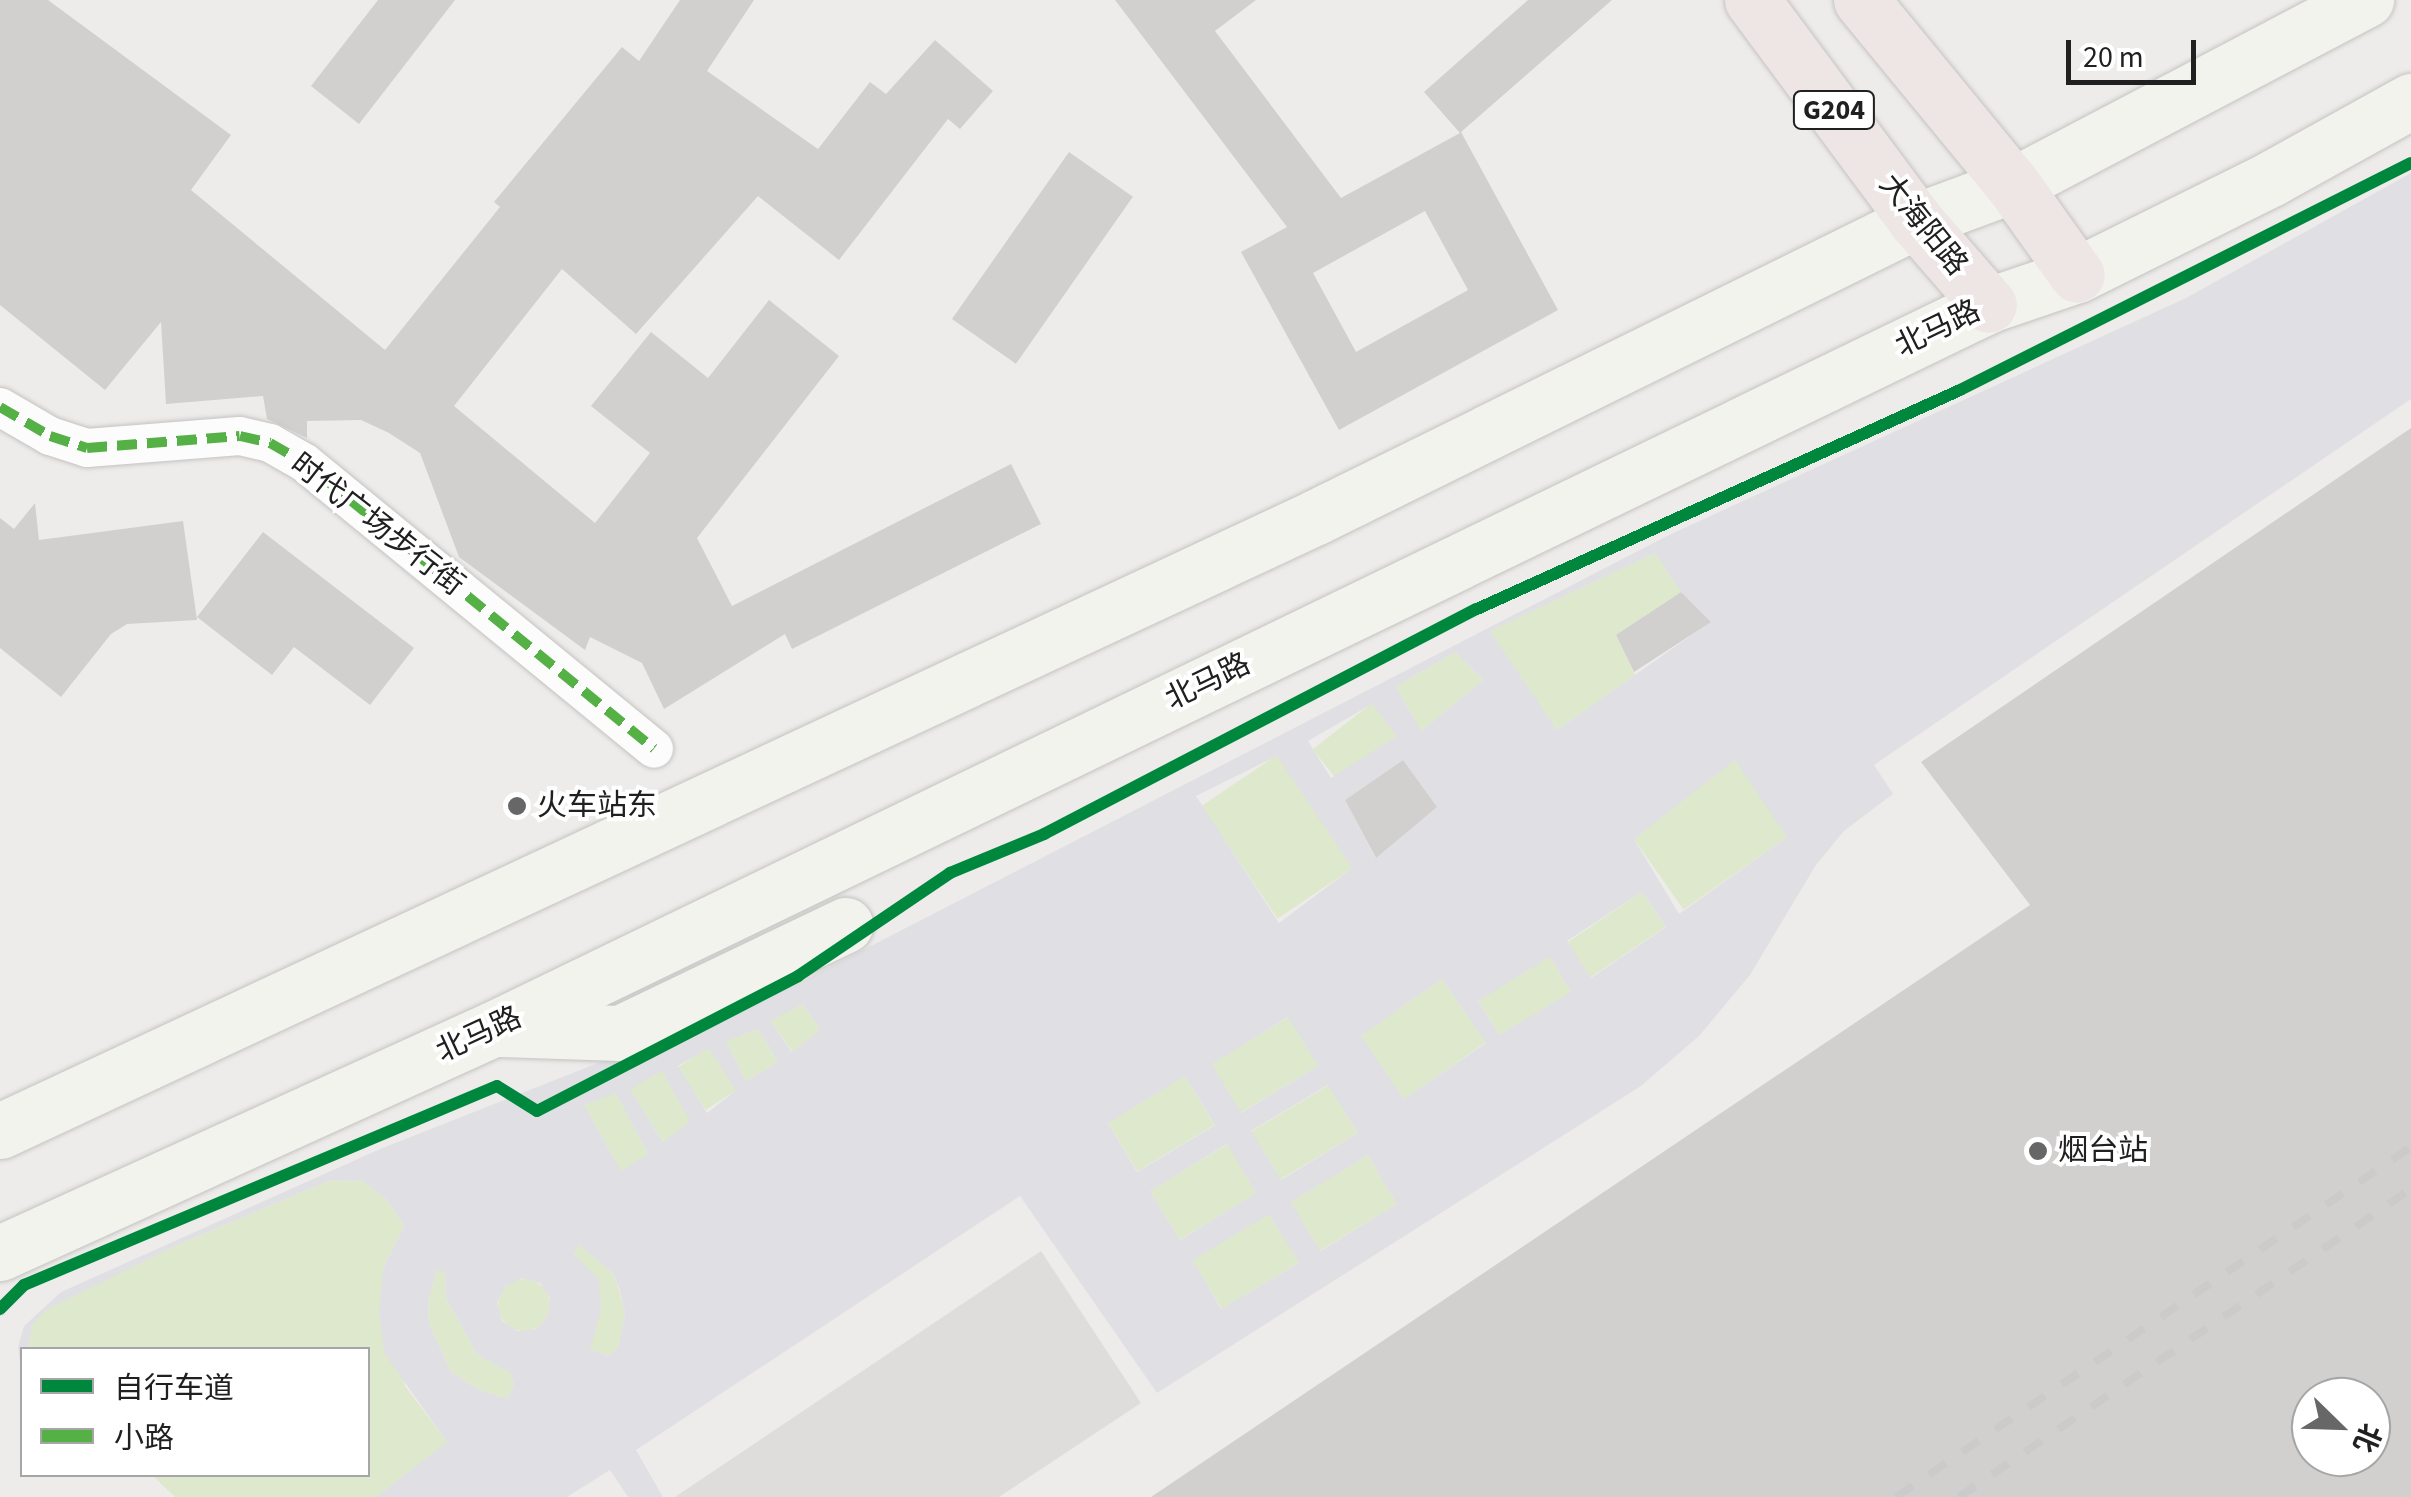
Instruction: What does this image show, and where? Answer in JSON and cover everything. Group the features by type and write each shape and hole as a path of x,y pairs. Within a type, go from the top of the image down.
{"highway":[{"name":"大海阳路","path":"1752,0 1916,221 1989,305"},
{"name":"G204","path":"1860,0 2013,185"},
{"path":"2013,185 2077,274"}],"main road":[{"path":"0,1131 1316,517 1916,221 2013,185 2366,0"},
{"name":"北马路","path":"0,1253 494,1028 1989,305 2077,274 2272,178 2411,101"},
{"path":"494,1028 620,1033 845,925"}],"street":[{"name":"时代广场步行街","path":"0,406 50,436 87,448 240,436 270,443 305,464 654,749"}],"green space":[{"path":"1655,553 1681,592 1616,635 1635,675 1557,730 1489,631"},
{"path":"1455,652 1483,680 1421,731 1396,687"},
{"path":"1372,703 1398,736 1339,782 1313,749"},
{"path":"1277,755 1353,868 1278,919 1202,806"},
{"path":"1735,760 1788,836 1683,910 1630,833"},
{"path":"1642,892 1665,927 1590,978 1567,943"},
{"path":"1550,957 1571,992 1499,1035 1478,1000"},
{"path":"1442,979 1486,1042 1404,1099 1360,1036"},
{"path":"803,1004 820,1030 793,1052 769,1020"},
{"path":"1289,1017 1318,1066 1240,1113 1211,1064"},
{"path":"758,1029 778,1062 746,1081 725,1041"},
{"path":"709,1047 737,1090 706,1110 678,1067"},
{"path":"662,1070 691,1121 664,1143 629,1088"},
{"path":"1185,1076 1214,1125 1137,1171 1108,1122"},
{"path":"1329,1085 1358,1133 1280,1180 1251,1132"},
{"path":"616,1092 648,1154 621,1172 584,1105"},
{"path":"1228,1144 1257,1193 1179,1240 1150,1191"},
{"path":"1368,1155 1397,1204 1319,1251 1290,1202"},
{"path":"331,1180 363,1181 386,1199 404,1226 383,1269 405,1386 448,1443 376,1497 175,1497 154,1477 370,1477 370,1347 28,1347 32,1325 46,1309 177,1245"},
{"path":"1269,1213 1299,1263 1222,1309 1192,1259"},
{"path":"579,1244 613,1273 625,1313 618,1348 609,1356 590,1349 573,1254"},
{"path":"437,1269 445,1271 446,1298 477,1354 510,1373 514,1383 507,1399 477,1389 451,1372 429,1323 428,1303"},
{"path":"524,1279 542,1287 550,1305 542,1323 524,1331 506,1323 498,1305 506,1287"}],"shaded area":[{"path":"2411,173 2411,399 1874,765 1893,794 1844,831 1816,865 1750,975 1699,1036 1641,1086 1157,1393 1020,1196 636,1450 663,1497 628,1497 610,1470 567,1497 376,1497 447,1442 384,1353 379,1311 383,1269 404,1226 386,1199 363,1181 331,1180 177,1245 46,1310 32,1325 28,1347 20,1347 20,1364 18,1347 24,1326 61,1292 380,1149 793,986 1669,535 2186,298","holes":["1655,553 1681,592 1710,622 1557,730 1490,631","1455,652 1483,680 1421,731 1396,687","1372,704 1397,736 1331,778 1308,741","1277,756 1352,868 1279,923 1196,796","1403,760 1376,858 1345,800","1735,760 1787,837 1679,914 1634,839","1642,892 1666,927 1591,978 1567,941","1550,957 1571,992 1499,1035 1478,1001","1442,979 1486,1043 1404,1099 1361,1036","803,1004 820,1030 792,1052 770,1021","1288,1017 1318,1066 1241,1113 1212,1064","758,1029 778,1062 746,1081 726,1041","709,1048 736,1090 707,1113 678,1066","662,1071 690,1121 663,1142 630,1089","1185,1076 1215,1125 1137,1172 1108,1123","1328,1085 1358,1133 1281,1180 1251,1131","616,1093 648,1154 621,1171 584,1105","1227,1144 1256,1193 1180,1240 1150,1191","1368,1155 1397,1204 1320,1251 1291,1202","1269,1214 1299,1263 1221,1309 1193,1260","579,1245 613,1273 619,1288 625,1313 618,1348 609,1356 590,1349 601,1311 599,1279 573,1254","437,1270 445,1272 446,1298 477,1354 510,1373 514,1383 507,1399 477,1389 451,1372 429,1323 428,1303","522,1278 540,1283 550,1298 548,1316 536,1329 518,1331 502,1321 497,1303 505,1287"]},
{"path":"1041,1251 1141,1403 999,1497 675,1497"}],"building":[{"path":"0,0 48,0 231,135 191,190 385,350 500,207 494,202 622,47 639,61 680,0 754,0 707,71 818,149 870,82 886,94 935,40 993,91 960,129 948,119 839,260 758,196 636,334 562,269 454,406 595,523 650,453 591,406 651,332 708,378 769,300 839,356 697,538 732,606 1011,464 1041,524 792,649 785,634 664,709 642,663 590,637 585,650 459,557 420,453 389,433 361,420 307,421 307,438 267,419 263,396 166,404 161,322 105,390 0,305"},
{"path":"378,0 455,0 359,124 311,86"},
{"path":"1115,0 1256,0 1215,31 1341,198 1460,133 1424,92 1528,0 1612,0 1461,132 1558,310 1339,430 1241,252 1287,227","holes":["1425,211 1468,290 1356,352 1313,273"]},
{"path":"1069,152 1133,197 1016,364 952,319"},
{"name":"烟台站","path":"2411,428 2411,1497 1151,1497 2030,905 1921,762"},
{"path":"35,503 39,540 183,521 197,620 127,624 111,634 61,697 0,648 0,518 14,529"},
{"path":"263,532 414,648 370,705 294,647 272,675 197,617"},
{"path":"1681,592 1711,622 1634,672 1616,635"},
{"path":"1403,760 1437,807 1376,858 1345,800"}],"railway":[{"path":"1896,1497 2411,1147"},
{"path":"1959,1497 2411,1189"}],"marked path":[{"path":"0,407 50,436 87,448 240,436 270,443 305,463 654,749"}],"cycle path":[{"path":"0,1309 24,1285 497,1086 537,1111 798,976 950,873 1044,834 1477,609 1960,390 2411,163"}],"place":[{"name":"火车站东","path":"517,806"},
{"name":"烟台站","path":"2038,1151"}]}
